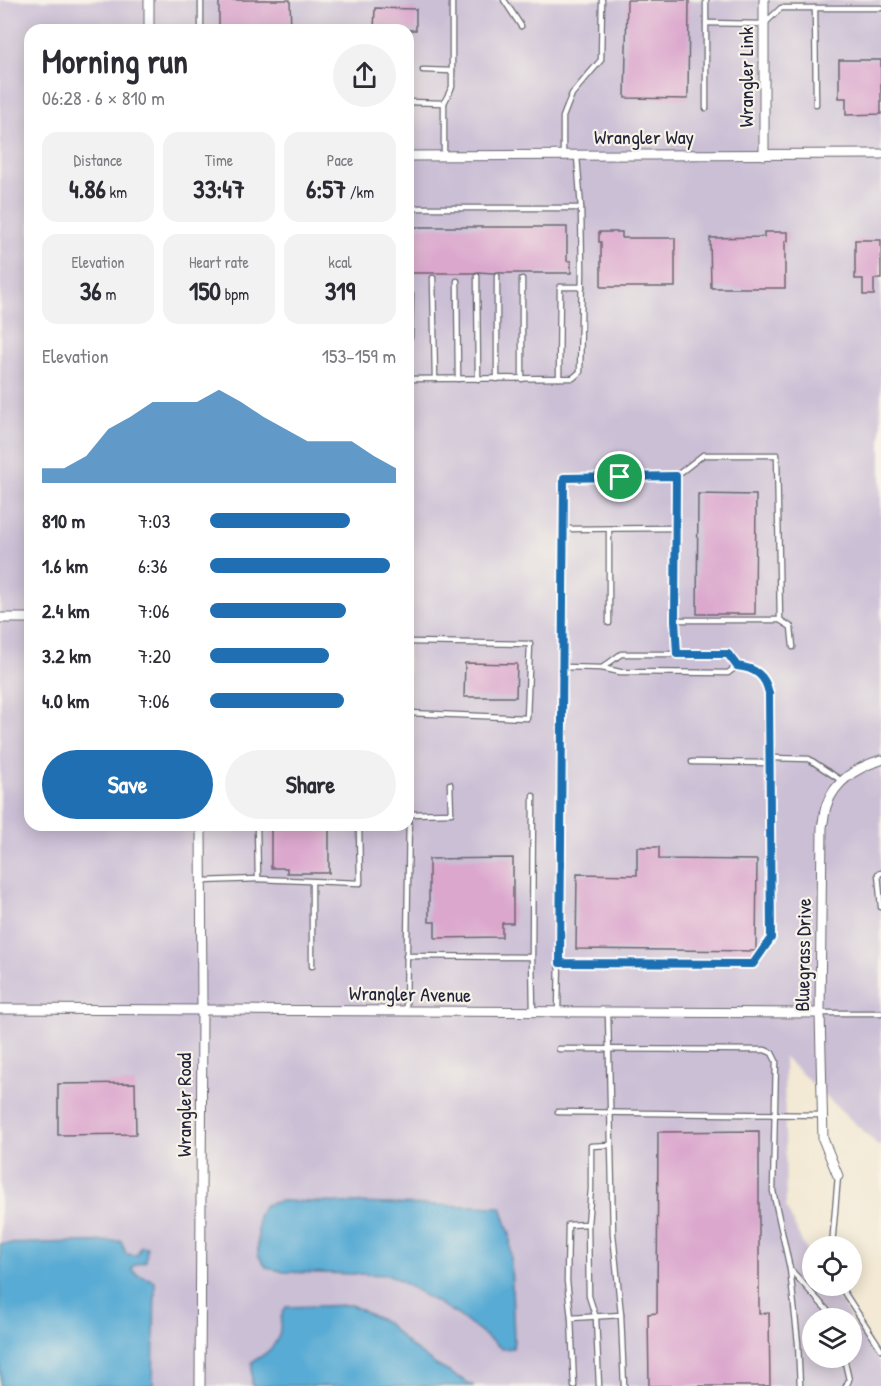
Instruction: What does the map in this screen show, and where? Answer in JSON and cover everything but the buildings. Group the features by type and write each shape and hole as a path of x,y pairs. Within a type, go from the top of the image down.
{"street":[{"path":"148,24 149,0"},
{"name":"Wrangler Link","path":"764,0 764,154"},
{"name":"Wrangler Way","path":"414,156 881,154"},
{"path":"0,618 24,618"},
{"name":"Bluegrass Drive","path":"838,1176 823,1139 820,1013 822,827 827,803 842,781 862,766 881,760"},
{"name":"Wrangler Road","path":"200,1386 201,831"},
{"name":"Wrangler Avenue","path":"0,1009 820,1013"}],"lane":[{"path":"201,0 201,24"},
{"path":"444,156 444,103 452,87 452,0"},
{"path":"504,0 521,26"},
{"path":"563,156 563,117 572,94 601,60 602,0"},
{"path":"706,0 706,108"},
{"path":"706,24 764,24 781,8 881,8"},
{"path":"815,8 816,104"},
{"path":"423,70 452,71"},
{"path":"414,102 444,103"},
{"path":"414,379 573,378 580,372 581,208 577,155"},
{"path":"414,207 581,208"},
{"path":"477,276 478,379"},
{"path":"496,276 497,379"},
{"path":"433,278 435,379"},
{"path":"522,279 522,379"},
{"path":"457,281 458,379"},
{"path":"559,378 560,287 582,286"},
{"path":"558,1013 564,667 564,478 676,476 703,455 777,455 780,620"},
{"path":"676,476 675,620 677,654"},
{"path":"564,529 676,528"},
{"path":"609,530 609,623"},
{"path":"675,620 780,620 792,627 793,647"},
{"path":"414,642 530,644 527,718 414,713"},
{"path":"560,963 753,964 771,938 771,760 768,687 764,678 754,670 737,666 728,654 621,654 602,668"},
{"path":"564,667 602,668 620,672 728,673 737,666"},
{"path":"692,762 809,759 842,781"},
{"path":"414,814 451,813 450,784"},
{"path":"533,795 533,1013"},
{"path":"257,831 258,879"},
{"path":"202,881 258,879 360,883 358,831"},
{"path":"406,1012 409,831"},
{"path":"881,873 878,874 881,907"},
{"path":"312,882 312,966"},
{"path":"406,956 532,957"},
{"path":"608,1013 613,1234 621,1315 624,1386"},
{"path":"820,1013 881,1013"},
{"path":"560,1049 765,1050 772,1053 776,1061 772,1191 790,1269 800,1386"},
{"path":"558,1112 822,1115"},
{"path":"599,1386 596,1317 590,1296 588,1224 591,1146 610,1145"},
{"path":"833,1236 838,1176"},
{"path":"574,1386 572,1318 567,1281 568,1225 588,1224"},
{"path":"790,1269 825,1308"},
{"path":"847,1296 881,1349"},
{"path":"572,1318 621,1315"},
{"path":"846,1368 849,1380 846,1386"}],"shaded area":[{"path":"0,0 881,0 881,1148 784,1057 786,1207 802,1242 802,1296 837,1296 844,1308 802,1308 802,1368 862,1368 862,1335 881,1364 881,1386 0,1386"}],"water":[{"path":"280,1201 501,1207 510,1235 513,1348 502,1349 458,1315 390,1275 284,1272 266,1267 258,1255 258,1216 265,1205"},
{"path":"121,1241 126,1254 137,1255 141,1246 147,1247 146,1261 134,1265 132,1270 138,1275 155,1281 153,1386 0,1386 0,1244"},
{"path":"351,1305 387,1323 409,1345 436,1365 474,1386 252,1386 252,1362 274,1344 279,1335 281,1318 286,1307"}],"route":[{"path":"676,476 675,620 677,654 728,654 737,666 748,667 761,675 768,687 771,758 771,938 753,964 560,963 564,478 620,477 676,476"}]}
